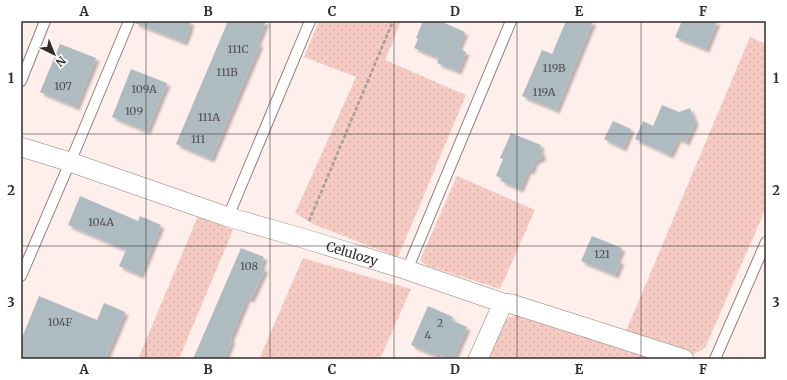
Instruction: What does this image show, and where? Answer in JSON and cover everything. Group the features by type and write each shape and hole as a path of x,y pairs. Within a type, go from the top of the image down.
{"street":[{"name":"Celulozy","path":"21,147 70,162 228,217 407,270 504,303 684,359"},
{"path":"478,359 504,303"}],"lane":[{"path":"21,80 45,21"},
{"path":"21,276 129,21"},
{"path":"228,217 310,21"},
{"path":"407,270 511,21"},
{"path":"715,359 766,242"}],"path":[{"path":"302,238 393,21"}],"shaded area":[{"path":"319,21 401,21 385,60 466,95 398,257 315,225 295,213 356,77 304,57"},
{"path":"750,37 766,44 766,208 705,348 691,356 626,331"},
{"path":"457,176 535,210 500,289 427,266 420,260"},
{"path":"198,216 233,230 179,359 138,359"},
{"path":"303,258 411,289 380,359 259,359"},
{"path":"516,314 658,359 488,359 504,321"}],"building":[{"path":"135,21 191,21 184,42 135,23"},
{"path":"228,21 266,21 257,43 260,44 211,159 176,144"},
{"path":"423,21 440,21 465,32 458,48 466,52 458,71 437,63 439,58 414,48 418,39 416,38"},
{"path":"566,21 593,21 556,110 522,96 542,50 552,54"},
{"path":"682,21 717,21 706,49 675,37"},
{"path":"60,44 96,58 76,107 40,92"},
{"path":"131,69 167,83 147,131 112,117"},
{"path":"662,105 679,112 690,108 695,122 686,142 678,138 670,155 635,139 643,121 653,126"},
{"path":"613,121 631,129 623,148 604,139"},
{"path":"511,133 541,145 540,149 543,157 535,161 531,171 528,170 520,189 501,181 502,178 496,176 503,159 500,158"},
{"path":"80,196 138,221 140,216 161,225 140,275 119,266 126,250 68,225"},
{"path":"592,236 622,248 617,260 621,261 615,275 581,261"},
{"path":"241,248 264,257 261,267 265,269 251,299 247,298 230,339 232,340 224,359 193,359"},
{"path":"39,296 97,320 104,303 125,312 105,359 21,359 21,340"},
{"path":"428,306 453,317 451,320 467,327 453,359 437,353 436,356 411,345"}]}
